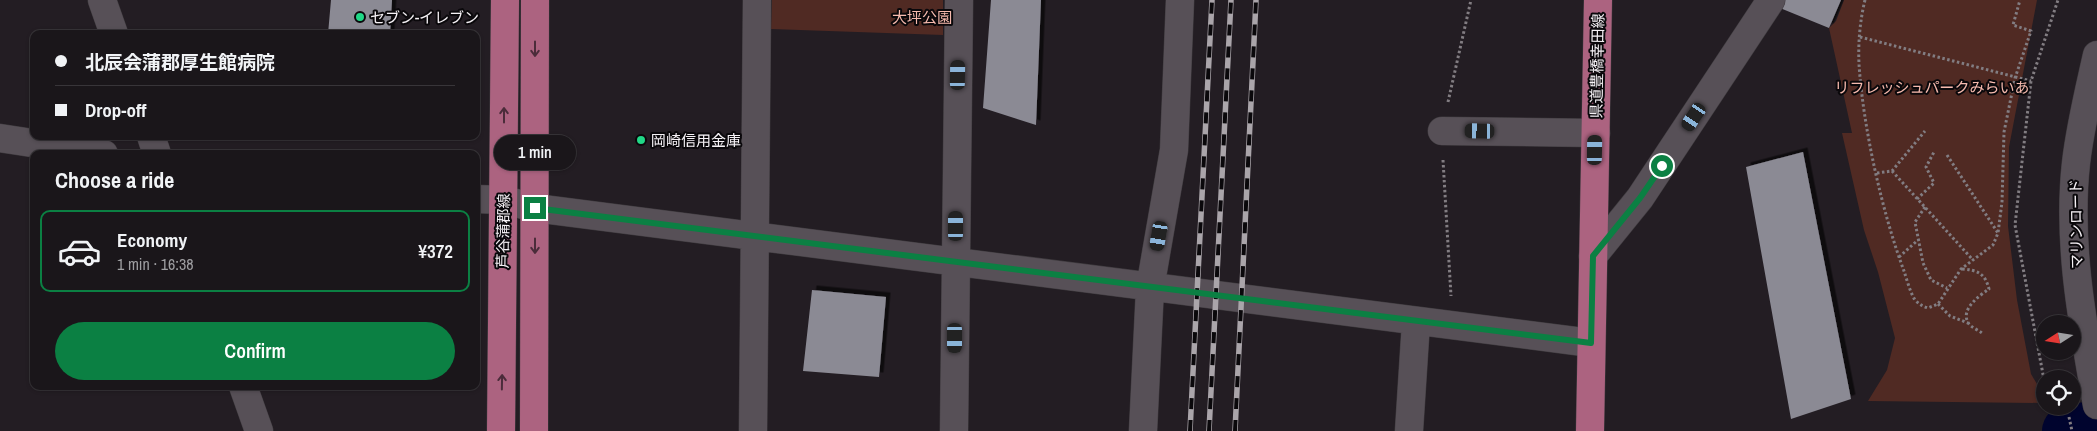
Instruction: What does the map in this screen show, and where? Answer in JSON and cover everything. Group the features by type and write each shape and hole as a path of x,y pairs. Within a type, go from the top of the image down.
{"main road":[{"name":"芦谷蒲郡線","path":"501,431 505,0"},
{"path":"534,431 535,0"},
{"name":"県道豊橋幸田線","path":"1590,431 1598,0"}],"street":[{"path":"102,0 113,30"},
{"path":"753,431 757,0"},
{"path":"954,431 959,0"},
{"path":"1143,431 1150,288 1174,150 1180,0"},
{"path":"1593,256 1640,198 1771,0"},
{"name":"マリンロード","path":"2096,400 2078,296 2074,222 2076,164 2084,111 2097,55"},
{"path":"1442,131 1596,133"},
{"path":"0,138 78,150"},
{"path":"480,199 504,200 535,208 755,237 1452,327 1591,343"},
{"path":"1409,431 1416,322"},
{"path":"244,390 259,431"}],"path":[{"path":"1452,327 1442,131 1471,0"},
{"path":"1865,0 1860,36 1859,64 1868,130 1899,257 1914,298 1920,305 1928,308 1938,304 1961,269 1993,245 1998,233 2002,202 2004,132 2016,78 2031,31 2013,25 2020,0"},
{"path":"2042,370 2015,224 2032,81 2058,0"},
{"path":"1860,36 2032,81"},
{"path":"1877,173 1892,171 1925,131"},
{"path":"1917,199 1934,182 1926,167 1934,152"},
{"path":"1946,155 1998,233"},
{"path":"1892,171 1973,260"},
{"path":"1925,207 1915,222 1924,263 1930,280 1947,288"},
{"path":"1899,257 1918,240"},
{"path":"1961,269 1977,270 1986,278 1988,289 1970,305 1966,314 1969,324"},
{"path":"1938,304 1950,316 1969,324 1982,333"}],"green space":[{"name":"大坪公園","path":"772,0 943,0 943,35 771,29"},
{"name":"リフレッシュパークみらいあ","path":"1844,0 2037,0 2009,147 2008,226 2017,300 2031,374 2036,382 2036,403 1868,401 1887,370 1895,338 1878,272 1864,230 1842,133 1852,133 1829,28 1836,21"}],"building":[{"name":"セブン-イレブン","path":"331,0 392,0 390,30 328,30"},
{"path":"991,0 1041,0 1036,125 983,108"},
{"path":"1771,0 1841,0 1829,28 1770,4"},
{"path":"1803,152 1851,399 1791,419 1746,167"},
{"path":"812,290 886,297 879,377 803,371"}],"waterway":[{"path":"2068,431 2097,426"}],"railway":[{"path":"1190,431 1212,0"},
{"path":"1209,431 1231,0"},
{"path":"1235,431 1256,0"}],"place":[{"name":"セブン-イレブン","path":"360,17"},
{"name":"岡崎信用金庫","path":"641,140"}],"route":[{"path":"535,208 1452,327 1591,343 1593,256 1640,198 1662,166"}]}
